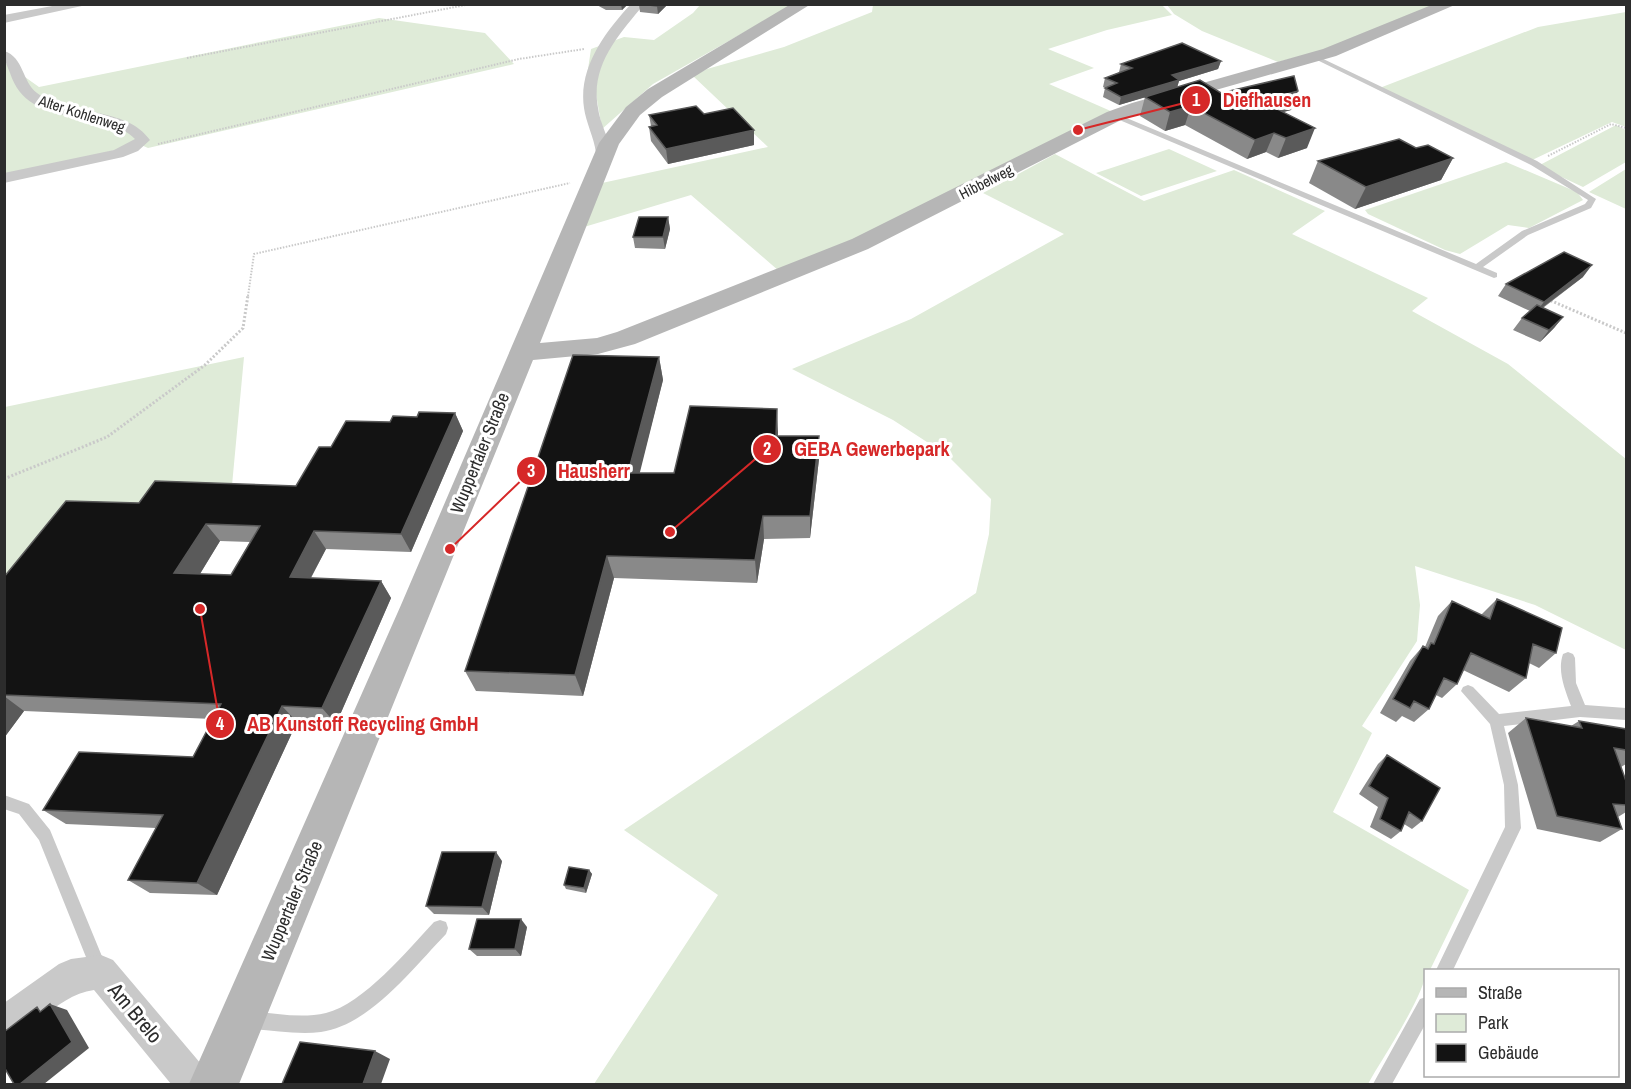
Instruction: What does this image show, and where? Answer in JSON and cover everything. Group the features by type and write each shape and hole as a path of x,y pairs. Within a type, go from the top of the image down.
{"street":[{"path":"4,20 85,4"},
{"path":"604,153 590,102 594,73 603,47 616,27 638,4"},
{"name":"Wuppertaler Straße","path":"214,1084 418,605 604,153 619,126 655,93 803,4"},
{"name":"Hibbelweg","path":"522,353 598,346 626,338 860,244 1114,116 1177,92 1315,57 1449,4"},
{"name":"Alter Kohlenweg","path":"4,55 13,60 20,82 33,97 64,111 122,125 140,135 143,140 137,146 122,153 4,178"},
{"name":"Am Brelo","path":"4,1024 71,976 101,972 194,1084"}],"lane":[{"path":"1315,57 1534,163 1544,172 1581,190 1592,199 1588,206 1525,233 1477,268"},
{"path":"1114,116 1494,275"},
{"path":"1568,658 1569,683 1580,711"},
{"path":"1444,969 1513,828 1511,785 1496,721 1468,691"},
{"path":"1496,721 1580,711 1626,714"},
{"path":"4,802 24,809 45,835 101,972"},
{"path":"242,1020 325,1022 347,1014 376,991 440,928"},
{"path":"1382,1084 1424,1007"}],"path":[{"path":"187,58 471,4"},
{"path":"122,153 519,59 603,47"},
{"path":"1534,163 1611,124 1626,128"},
{"path":"4,479 107,437 205,365 243,328 254,254 575,182 594,180"},
{"path":"1537,295 1626,333"}],"green space":[{"path":"1161,4 1172,15 1107,30 1048,49 1094,68 1049,84 1113,112 852,241 779,271 691,195 584,227 602,183 768,147 693,76 707,69 784,47 872,12 873,5"},
{"path":"700,5 792,5 653,84 602,129 596,94 587,76 591,49 624,37 654,40 693,13"},
{"path":"1167,5 1439,5 1320,51 1278,62 1202,31 1174,14"},
{"path":"1626,12 1626,127 1612,122 1528,162 1377,89 1538,27"},
{"path":"379,18 485,33 514,64 148,148 139,144 5,178 4,62 39,87"},
{"path":"1616,125 1626,130 1626,162 1583,187 1538,166"},
{"path":"1169,149 1217,171 1141,196 1096,173"},
{"path":"1055,154 1144,201 1234,170 1325,211 1292,234 1428,298 1412,311 1508,364 1626,459 1626,650 1535,605 1415,566 1420,605 1417,641 1362,726 1372,733 1333,812 1469,890 1430,969 1424,969 1424,981 1419,995 1368,1084 594,1084 718,895 624,830 976,593 989,534 991,499 947,455 893,420 792,369 911,319 1064,234 983,193"},
{"path":"1506,162 1577,192 1583,200 1529,228 1508,225 1460,254 1445,250 1368,214 1365,210"},
{"path":"1626,169 1626,209 1589,192"},
{"path":"244,357 231,496 5,609 5,407"}],"building":[{"path":"1182,43 1221,61 1172,75 1179,80 1121,97 1105,88 1117,83 1105,78 1132,68 1121,64"},
{"path":"1294,76 1298,91 1261,101 1315,128 1286,138 1274,133 1255,140 1191,106 1170,112 1145,97 1200,80 1221,93"},
{"path":"696,106 704,114 733,108 754,130 666,149 649,127 657,125 649,115"},
{"path":"1399,139 1416,148 1428,145 1453,158 1366,187 1318,161"},
{"path":"639,217 668,217 663,237 633,237"},
{"path":"1564,252 1592,265 1544,302 1506,284"},
{"path":"1537,305 1563,317 1549,330 1522,318"},
{"path":"573,355 659,357 628,473 674,473 690,406 777,409 776,436 819,436 810,516 763,516 755,560 607,556 575,675 465,671"},
{"path":"419,412 455,413 401,534 314,531 290,577 381,581 322,708 282,706 197,883 128,880 163,815 43,810 79,752 193,757 221,704 4,695 4,577 66,501 139,503 155,481 296,486 319,447 331,447 346,421 390,422 393,416 417,417","holes":["206,524 260,526 231,575 174,573"]},
{"path":"1497,599 1562,628 1556,653 1533,644 1526,678 1471,653 1457,684 1444,678 1429,709 1414,701 1410,708 1393,699 1423,646 1428,649 1431,643 1434,644 1452,601 1490,619"},
{"path":"1526,718 1582,728 1579,721 1626,729 1626,750 1614,748 1626,781 1626,805 1613,804 1622,829 1557,816"},
{"path":"1387,755 1440,788 1422,821 1409,812 1401,831 1380,819 1388,798 1369,786"},
{"path":"442,852 496,852 482,907 426,906"},
{"path":"569,867 589,870 584,888 564,885"},
{"path":"477,919 521,919 515,949 469,949"},
{"path":"50,1004 72,1042 20,1084 14,1084 4,1067 4,1032 37,1007 40,1012"},
{"path":"300,1042 375,1051 363,1084 282,1084"}],"place":[{"name":"Diefhausen","path":"1078,130"},
{"name":"GEBA Gewerbepark","path":"670,532"},
{"name":"Hausherr","path":"450,549"},
{"name":"AB Kunstoff Recycling GmbH","path":"200,609"}]}
